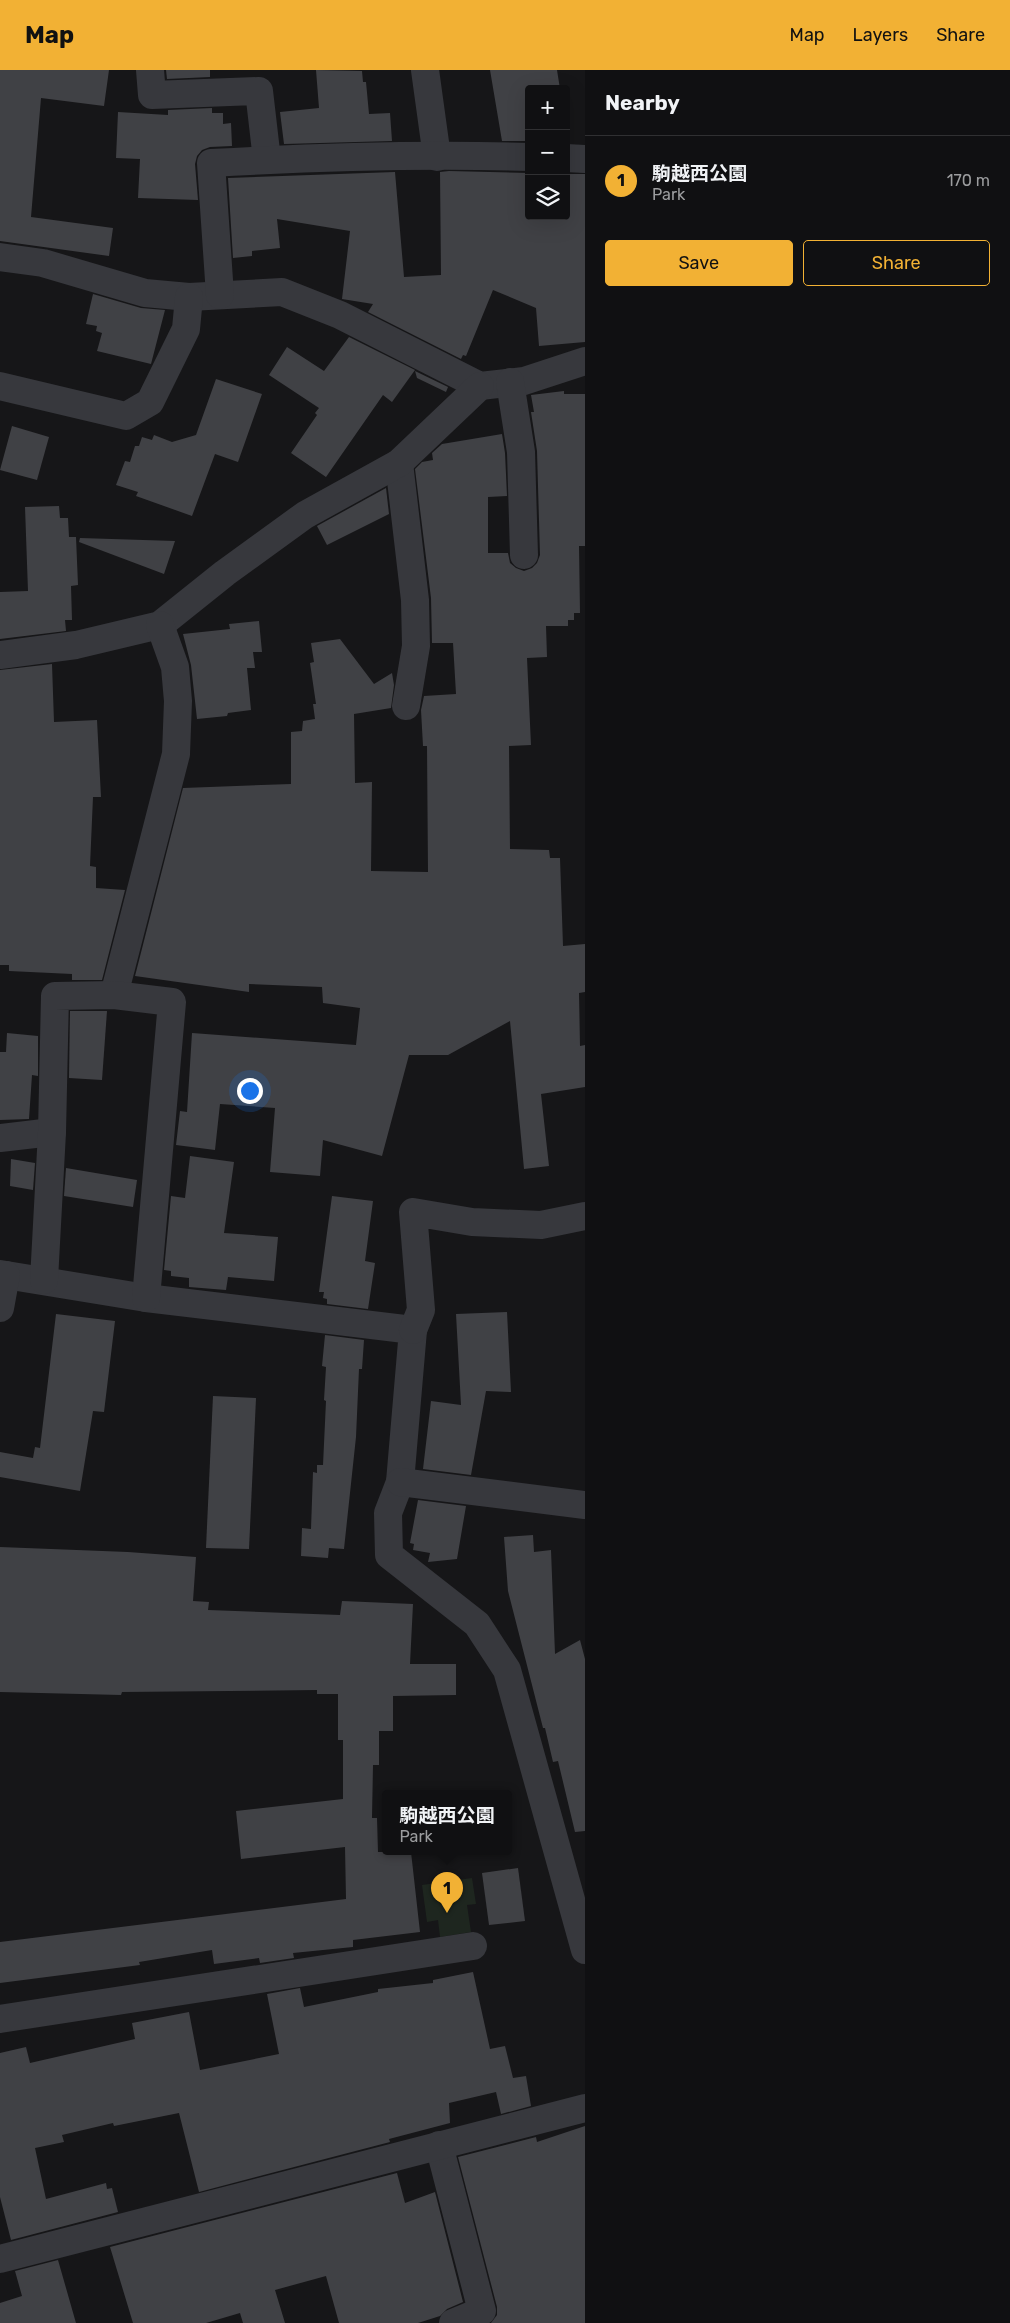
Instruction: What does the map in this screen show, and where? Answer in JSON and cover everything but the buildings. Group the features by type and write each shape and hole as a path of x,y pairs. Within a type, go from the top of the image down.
{"street":[{"path":"150,70 152,95 259,91 267,160"},
{"path":"424,70 437,157"},
{"path":"220,296 211,164 267,160 525,157"},
{"path":"570,158 585,159"},
{"path":"0,257 43,263 145,293 188,297 282,292 340,315 480,386 524,381 585,361"},
{"path":"0,386 126,416 150,402 186,329 188,297"},
{"path":"510,382 521,452 524,555"},
{"path":"0,655 76,645 160,625 225,573 306,515 399,463 480,386"},
{"path":"399,463 415,600 416,646 406,706"},
{"path":"114,994 176,754 178,702 175,667 160,625"},
{"path":"44,1280 52,1132 55,996 114,994 172,1002 146,1298"},
{"path":"0,1138 52,1132"},
{"path":"585,1216 540,1224 472,1222 413,1212 421,1310 413,1330 400,1482 388,1512 389,1554 477,1624 507,1670 585,1950"},
{"path":"0,1308 3,1274 146,1298 413,1330"},
{"path":"400,1482 585,1506"},
{"path":"0,2019 473,1946"},
{"path":"0,2259 585,2108"},
{"path":"439,2145 482,2311 453,2323"}],"shaded area":[{"path":"472,1878 476,1904 467,1905 471,1932 440,1937 438,1920 427,1922 422,1885"}],"place":[{"name":"駒越西公園","path":"447,1913"}]}
